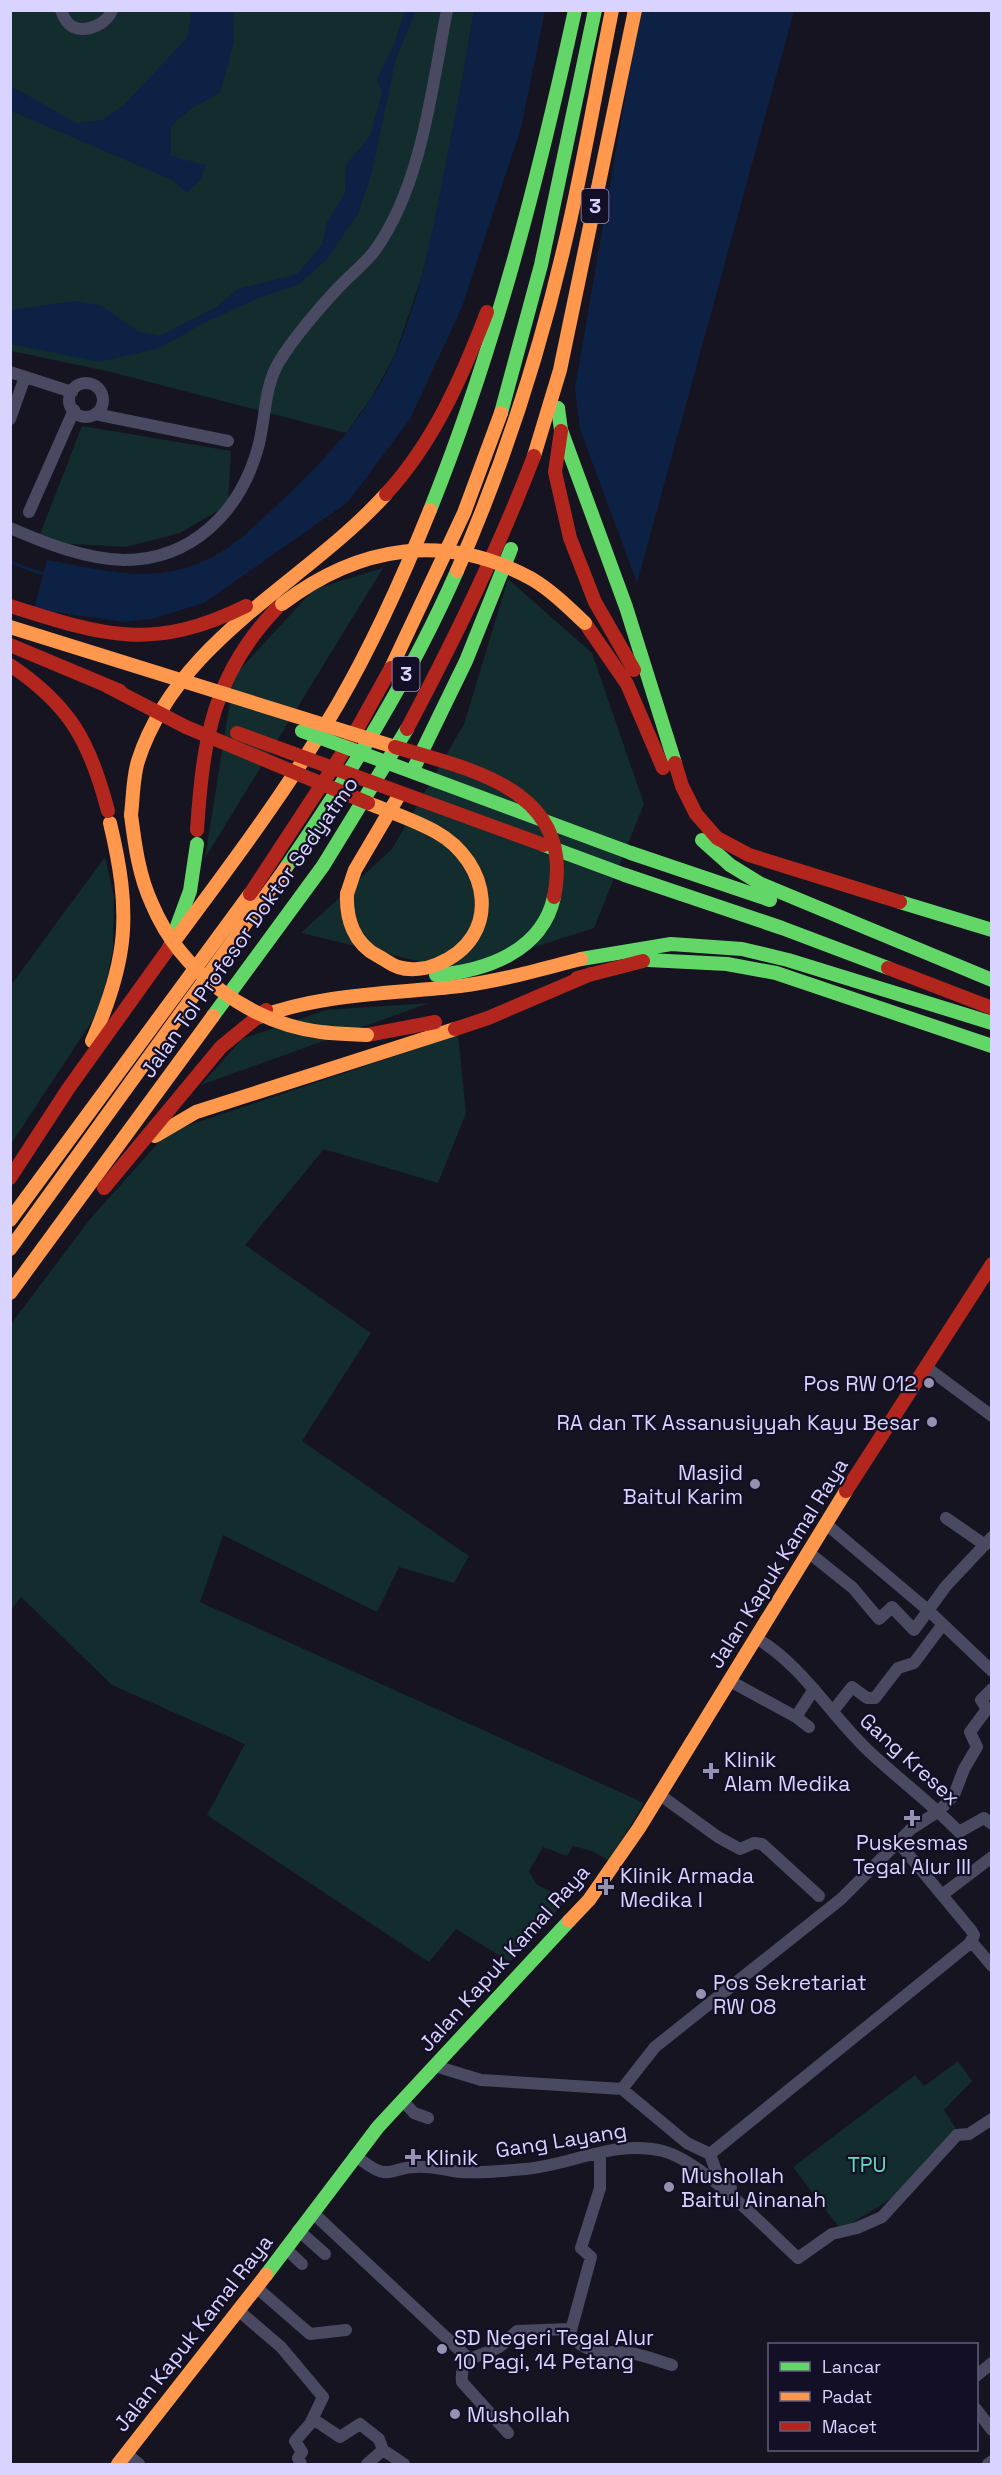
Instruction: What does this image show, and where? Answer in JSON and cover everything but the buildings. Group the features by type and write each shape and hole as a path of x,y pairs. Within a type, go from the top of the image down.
{"main road":[{"name":"3","path":"10,1178 69,1088 264,818 337,706 402,577 446,473 478,384 537,187 575,10"},
{"name":"Jalan Tol Profesor Doktor Sedyatmo","path":"10,1220 258,880 352,738 399,652 464,513 490,444 525,337 595,10"},
{"name":"Jalan Tol Profesor Doktor Sedyatmo","path":"10,1249 238,936 329,805 357,762 392,699 450,584 474,532 505,448 540,340 565,245 612,10"},
{"name":"Jalan Tol Profesor Doktor Sedyatmo","path":"10,1293 317,875 394,753 457,636 515,506 543,431 567,342 635,10"},
{"path":"557,94 486,313 452,399 410,466 376,506 338,541 223,637 174,686 154,718 140,754 133,785 131,815 134,851 150,904 169,938 197,971 233,1000 272,1020 319,1033 367,1035 429,1023 591,974 669,955 747,951"},
{"path":"107,686 186,727 436,832 458,847 474,865 483,887 484,902 478,927 461,950 434,966 409,969 384,961 360,942 349,921 347,894 355,870 430,739 471,654 526,507 558,408 567,342"},
{"path":"558,408 561,430 627,608 682,786 688,801 705,825 729,846 768,862 992,930"},
{"path":"561,430 555,472 570,538 592,596 638,678 661,737 683,813"},
{"path":"10,606 91,631 119,636 178,633 208,624 237,611 338,541"},
{"path":"163,960 190,891 205,746 219,691 243,645 282,604 309,584 347,564 382,554 418,551 477,558 518,572 546,588 585,623 627,684 683,813 704,842 749,877 891,941"},
{"path":"10,606 25,616 30,627 26,644 10,654"},
{"path":"10,627 116,662 478,772 510,788 529,802 548,829 557,854 557,886 547,917 527,942 502,959 473,970 305,991 276,1003 256,1018 221,1047 10,1298"},
{"path":"10,645 107,686 625,875 891,968 992,1008"},
{"path":"116,662 631,853 891,941 992,980"},
{"path":"10,665 43,688 80,729 93,756 124,882 127,919 125,946 111,999 69,1088"},
{"path":"256,1018 302,1004 483,983 583,960 668,945 706,945 763,953 992,1023"},
{"path":"648,960 728,964 776,973 992,1046"},
{"path":"135,1150 168,1126 196,1112 488,1018 591,974"},
{"name":"Jalan Kapuk Kamal Raya","path":"117,2464 257,2288 355,2155 402,2100 589,1900 660,1795 808,1552 992,1264"}],"street":[{"path":"61,10 68,22 80,28 100,24 108,19 112,10"},
{"path":"10,528 86,555 123,560 157,556 188,543 216,525 242,491 254,460 270,385 278,363 337,290 376,249 395,214 416,161 447,10"},
{"path":"10,372 72,392"},
{"path":"10,419 25,377"},
{"path":"95,414 101,407 103,398 96,386 82,384 72,392 70,402 74,410 86,417 95,414 228,441"},
{"path":"29,512 74,410"},
{"path":"926,1367 992,1416"},
{"path":"808,1552 853,1588 879,1619 892,1607 914,1630 946,1586 988,1541 946,1518"},
{"path":"826,1524 929,1611 992,1671"},
{"path":"833,1711 852,1687 867,1698 875,1698 898,1668 914,1663 943,1624"},
{"name":"Gang Kresex","path":"756,1638 765,1643 814,1689 873,1755 939,1811 960,1832 985,1818 992,1824"},
{"path":"730,1681 796,1717 809,1727"},
{"path":"796,1717 814,1689"},
{"path":"622,2089 655,2047 841,1899 910,1829 939,1811 954,1795 964,1768 977,1747 970,1732 987,1709 981,1700 992,1689"},
{"path":"660,1795 718,1837 740,1849 754,1843 762,1844 819,1896"},
{"path":"897,1842 971,1930 974,1935 972,1941 992,1966"},
{"path":"942,1895 992,1857"},
{"path":"710,2154 969,1944"},
{"path":"435,2066 481,2080 622,2089 687,2143 710,2154 717,2174 764,2220"},
{"path":"402,2100 414,2113 428,2118"},
{"name":"Gang Layang","path":"355,2155 375,2172 384,2173 423,2166 463,2172 525,2169 559,2164 625,2148 665,2152 683,2160 729,2196 798,2258 832,2234 857,2228 882,2217 957,2135 969,2134 992,2119"},
{"path":"600,2153 600,2188 581,2248 591,2257 569,2330 579,2346 592,2351 632,2353 672,2365"},
{"path":"312,2212 468,2358"},
{"path":"298,2230 325,2254"},
{"path":"285,2248 302,2264"},
{"path":"257,2288 310,2334 346,2330"},
{"path":"239,2311 281,2348 323,2397 313,2419 295,2441 302,2452 296,2462"},
{"path":"508,2433 462,2382 464,2365 468,2358 501,2346 517,2331 569,2330"},
{"path":"978,2374 992,2363"},
{"path":"978,2412 992,2430"},
{"path":"313,2419 340,2437 358,2423 379,2439 383,2450 404,2464"},
{"path":"367,2464 383,2450"},
{"path":"126,2453 139,2464"},
{"path":"988,2464 992,2461"}],"green space":[{"path":"10,11 474,11 452,140 426,264 395,355 372,397 346,433 111,372 11,351"},
{"path":"82,426 231,451 228,505 180,533 126,547 37,542"},
{"path":"383,568 205,858 234,676 314,589"},
{"path":"508,579 592,653 644,804 594,928 459,971 301,933 392,849 464,724"},
{"path":"105,857 114,897 113,950 100,1009 11,1144 11,985"},
{"path":"429,1003 201,1085 242,1039 326,1010"},
{"path":"458,1035 466,1113 438,1183 324,1149 245,1245 371,1333 302,1441 469,1556 454,1583 399,1567 377,1612 223,1535 200,1602 644,1803 609,1861 592,1851 573,1846 567,1856 543,1847 529,1871 536,1884 567,1900 510,1962 456,1929 429,1962 207,1815 245,1744 112,1685 21,1597 11,1611 11,1324 90,1219 168,1132"},
{"name":"TPU","path":"958,2061 972,2081 944,2110 958,2132 892,2198 841,2230 793,2167 915,2075 924,2086"}],"water":[{"path":"192,11 233,11 234,41 220,93 192,108 171,126 171,156 206,165 200,180 187,193 172,180 11,111 11,86 76,123 102,120 123,106 187,38"},
{"path":"405,11 416,11 396,58 372,172 358,214 326,260 298,285 258,298 204,323 159,348 99,362 11,344 11,310 76,301 102,306 139,332 160,336 216,307 238,289 297,274 322,245 327,222 345,193 346,165 370,136 382,93 377,79 394,44"},
{"path":"474,11 545,11 521,128 462,307 410,419 348,502 204,603 151,619 124,622 34,609 47,560 131,574 145,574 179,570 211,558 238,540 295,488 359,417 395,355 416,297 439,198"},
{"path":"640,11 794,11 637,583 580,429 575,388"}],"waterway":[{"path":"10,562 48,576"}],"traffic: fast":[{"path":"430,510 475,387 513,263 546,137 575,10"},
{"path":"501,413 541,265 595,10"},
{"path":"558,408 561,430 626,607 675,763"},
{"path":"413,770 466,661 511,549"},
{"path":"285,869 333,797 400,686 457,571"},
{"path":"213,1016 323,866 407,729"},
{"path":"302,731 631,853"},
{"path":"702,840 730,865 761,884 992,980"},
{"path":"176,929 190,891 197,844"},
{"path":"544,845 625,875"},
{"path":"631,853 770,900"},
{"path":"625,875 782,928 888,968"},
{"path":"436,975 473,969 509,955 537,932 547,916 554,897"},
{"path":"900,902 992,930"},
{"path":"581,959 671,944 742,949 788,960 992,1023"},
{"path":"648,960 727,964 776,973 992,1046"},
{"path":"266,2275 378,2127 569,1921"}],"traffic: slow":[{"path":"457,571 504,452 543,330 571,217 612,10"},
{"path":"534,456 560,370 635,10"},
{"path":"391,668 464,513 501,413"},
{"path":"131,815 138,761 157,718 182,680 213,646 354,526 386,494"},
{"path":"169,948 278,798 319,736 364,657 430,510"},
{"path":"282,604 311,584 341,569 372,558 403,552 435,551 467,554 499,564 532,579 553,594 585,623"},
{"path":"10,627 395,747"},
{"path":"347,894 355,870 398,797"},
{"path":"347,894 348,913 357,938 370,951 393,965 403,968 429,967 459,952 473,936 480,918 482,899 478,880 468,861 454,845 428,828 368,803"},
{"path":"131,815 141,872 152,904 164,928 199,972 220,990 268,1018 294,1027 321,1032 367,1035"},
{"path":"92,1041 113,984 123,934 121,883 110,823"},
{"path":"10,1249 285,869"},
{"path":"10,1220 250,894"},
{"path":"256,1018 331,999 491,981 581,959"},
{"path":"10,1293 213,1016"},
{"path":"155,1136 196,1112 455,1029"},
{"path":"569,1921 589,1900 639,1828 846,1491"},
{"path":"118,2464 266,2275"}],"traffic: jam":[{"path":"386,494 419,453 445,408 487,312"},
{"path":"561,431 555,472 570,538 595,602 634,670"},
{"path":"407,729 475,595 534,456"},
{"path":"10,606 73,625 128,634 155,634 183,630 246,606"},
{"path":"197,830 199,798 208,739 224,685 254,634 276,609"},
{"path":"585,623 627,684 663,768"},
{"path":"10,645 120,691"},
{"path":"10,665 48,695 75,727 94,765 108,811"},
{"path":"250,894 351,740 391,668"},
{"path":"107,686 186,727 368,803"},
{"path":"237,733 544,845"},
{"path":"395,747 485,776 512,790 534,809 549,832 557,861 554,897"},
{"path":"675,763 682,786 696,814 717,838 749,855 900,902"},
{"path":"10,1178 68,1089 169,948"},
{"path":"577,978 643,961"},
{"path":"888,968 992,1008"},
{"path":"455,1029 488,1018 591,974"},
{"path":"104,1188 221,1047 266,1010"},
{"path":"367,1035 435,1022"},
{"path":"846,1491 992,1264"}],"place":[{"name":"Pos RW 012","path":"929,1383"},
{"name":"RA dan TK Assanusiyyah Kayu Besar","path":"932,1422"},
{"name":"Masjid Baitul Karim","path":"755,1484"},
{"name":"Klinik Alam Medika","path":"711,1771"},
{"name":"Puskesmas Tegal Alur III","path":"912,1818"},
{"name":"Klinik Armada Medika I","path":"606,1887"},
{"name":"Pos Sekretariat RW 08","path":"701,1994"},
{"name":"Klinik","path":"413,2157"},
{"name":"Mushollah Baitul Ainanah","path":"669,2187"},
{"name":"SD Negeri Tegal Alur 10 Pagi, 14 Petang","path":"442,2349"},
{"name":"Mushollah","path":"455,2414"}]}
